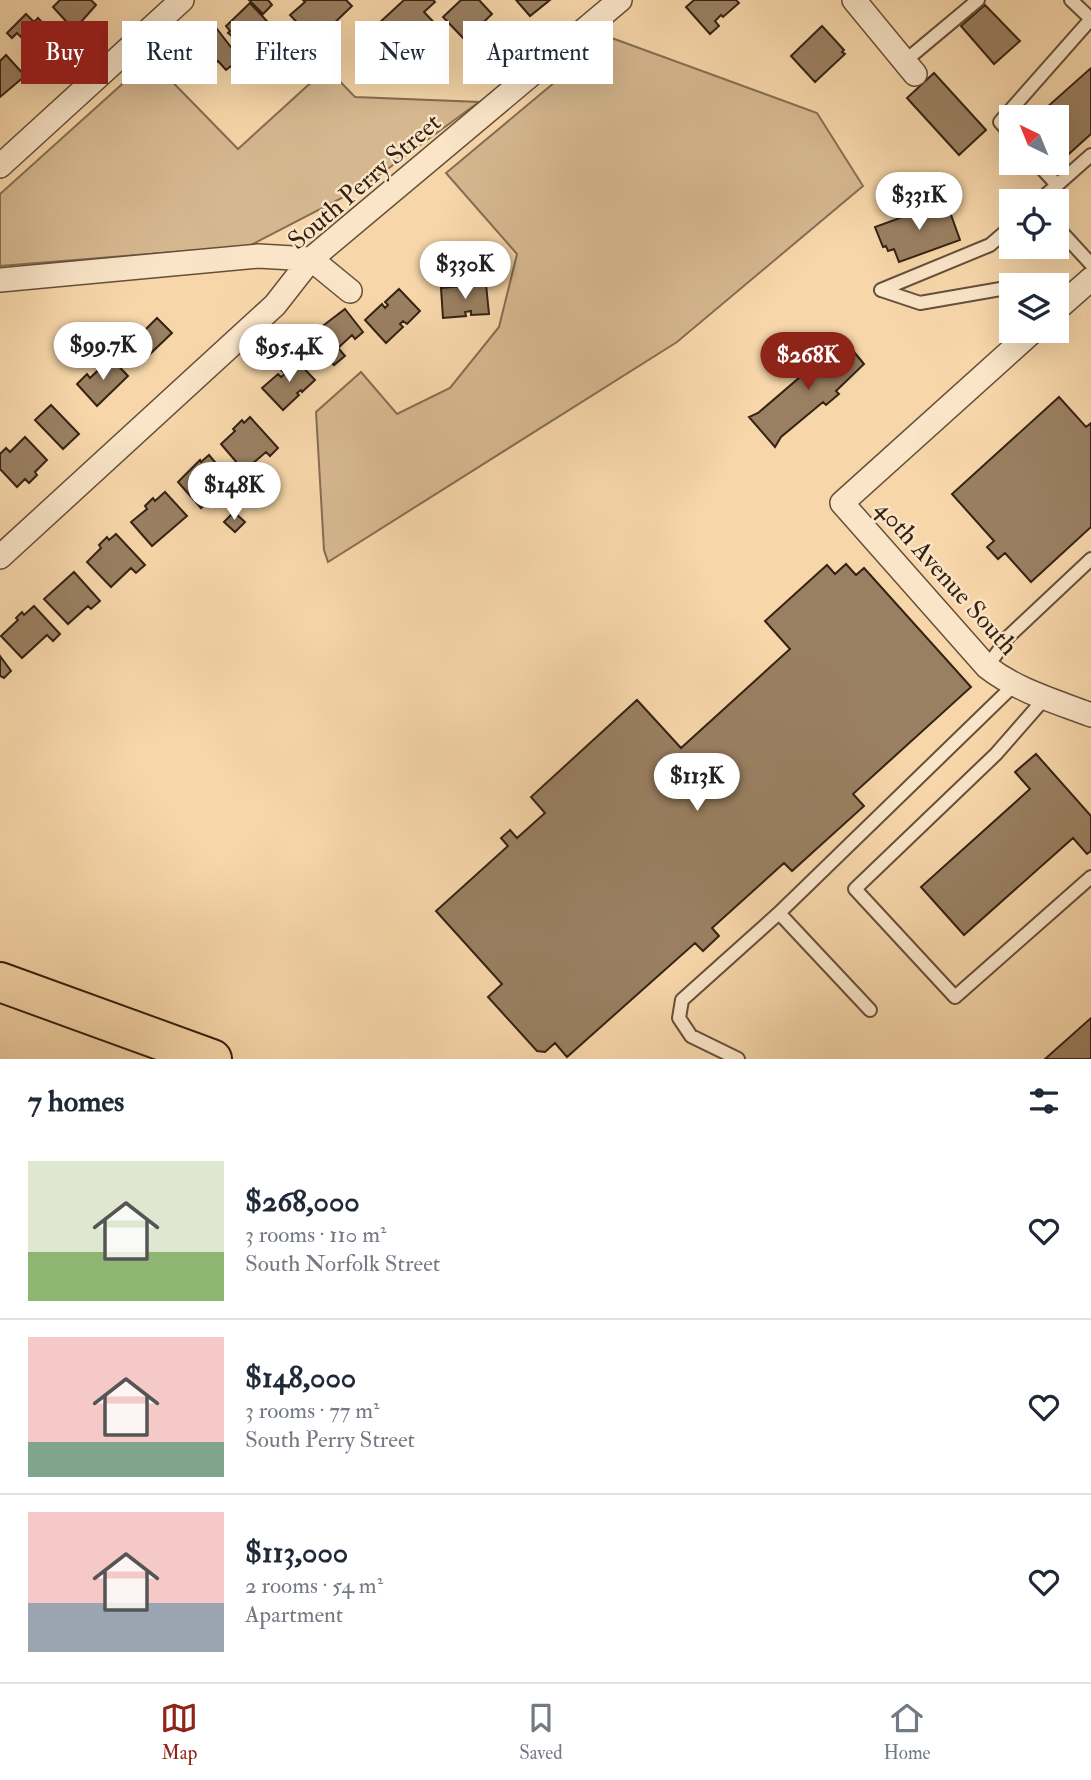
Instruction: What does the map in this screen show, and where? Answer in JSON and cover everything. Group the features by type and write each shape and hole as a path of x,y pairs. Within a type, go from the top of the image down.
{"highway":[{"path":"0,982 212,1059"}],"street":[{"path":"0,166 182,0"},
{"path":"854,0 910,68"},
{"name":"South Perry Street","path":"0,557 275,305 311,259 612,2"},
{"path":"0,280 258,256 311,259 350,291"},
{"name":"40th Avenue South","path":"1020,343 842,503 987,667 1014,685 1091,715"}],"lane":[{"path":"910,68 978,0"},
{"path":"1015,105 1091,19 1071,0"},
{"path":"1052,189 1091,155"},
{"path":"1048,175 1057,185"},
{"path":"999,237 990,245 881,290 919,303 999,290"},
{"path":"1069,240 1091,264"},
{"path":"987,667 1009,636 1091,559"},
{"path":"738,1059 691,1037 679,1018 682,1000 779,913 1014,685"},
{"path":"1045,698 996,754 855,889 955,997 1091,877"},
{"path":"779,913 870,1010"}],"shaded area":[{"path":"613,38 817,113 863,186 677,342 328,562 324,550 316,412 361,372 397,414 450,388 499,327 517,254 446,173 553,84 613,84"},
{"path":"341,82 355,97 479,102 363,187 249,246 0,266 0,194 122,84 174,84 238,149 309,84"}],"building":[{"path":"60,0 91,0 96,5 82,21 66,21 53,7"},
{"path":"249,0 268,0 272,5 263,14"},
{"path":"303,0 346,0 352,6 336,21 296,21 290,15 305,2"},
{"path":"404,0 435,2 424,12 433,21 381,21"},
{"path":"461,0 479,0 492,14 485,21 463,21 463,38 443,17"},
{"path":"516,0 550,0 530,16"},
{"path":"694,0 736,0 739,3 715,21 719,26 710,34 686,7"},
{"path":"250,3 267,21 231,21"},
{"path":"985,5 1020,41 994,64 961,26"},
{"path":"26,14 33,21 21,21 21,37 17,33 12,38 7,33"},
{"path":"231,21 231,35 228,33 230,31 226,26"},
{"path":"822,26 845,54 815,82 791,56"},
{"path":"217,29 231,47 231,66 226,70 218,61"},
{"path":"6,55 21,72 21,79 0,97 0,61"},
{"path":"1091,68 1091,134 1069,154 1069,105 1049,105"},
{"path":"934,73 986,130 959,155 907,98"},
{"path":"946,201 960,240 899,262 894,249 888,251 886,246 883,247 875,227"},
{"path":"486,284 489,314 471,315 471,311 465,312 466,316 443,318 441,288 463,286 463,290 469,289 468,285"},
{"path":"399,289 420,311 407,324 403,321 400,324 403,327 386,343 365,320 382,304 385,308 388,305 385,302"},
{"path":"345,309 363,332 355,339 352,335 338,348 345,356 334,365 311,339 322,329 320,328"},
{"path":"157,318 172,333 148,356 134,341"},
{"path":"840,335 864,364 836,391 839,394 826,405 823,402 781,437 775,447 749,417 758,413 835,347 831,343"},
{"path":"111,358 128,376 97,406 77,384 87,374 90,378"},
{"path":"294,358 315,380 302,392 301,390 297,393 299,395 283,410 262,388 278,374 281,377 285,374 281,370"},
{"path":"1059,397 1086,427 1091,423 1091,527 1031,582 1005,553 998,559 987,547 994,541 952,494"},
{"path":"51,405 79,434 63,449 35,420"},
{"path":"250,417 278,448 270,456 266,452 244,471 221,444 242,420 244,423"},
{"path":"25,437 47,460 29,483 25,479 17,487 0,469 0,454 6,448 10,452"},
{"path":"209,455 235,486 226,494 222,490 201,508 178,482 200,460 201,462"},
{"path":"165,492 187,516 152,546 131,522 147,509 145,506 153,498 155,501"},
{"path":"234,512 245,522 235,532 224,522"},
{"path":"116,534 145,565 136,573 131,568 111,587 87,562 101,548 99,545 107,537 109,540"},
{"path":"846,564 856,575 864,568 971,687 853,794 864,806 792,871 784,863 712,928 719,936 703,951 695,943 567,1057 555,1043 545,1052 537,1051 488,997 502,984 436,911 508,846 501,838 510,830 517,838 545,813 531,797 637,700 681,748 790,649 765,621 827,565 835,574"},
{"path":"74,572 100,601 91,609 88,606 68,624 44,599"},
{"path":"34,606 60,634 53,641 47,635 22,658 1,636 18,620 16,618 22,612 24,615"},
{"path":"0,656 11,671 4,678 0,676"},
{"path":"1036,754 1091,816 1091,851 1087,854 1073,838 964,935 921,887 1030,789 1015,772"},
{"path":"1091,1018 1091,1059 1045,1059"}]}
